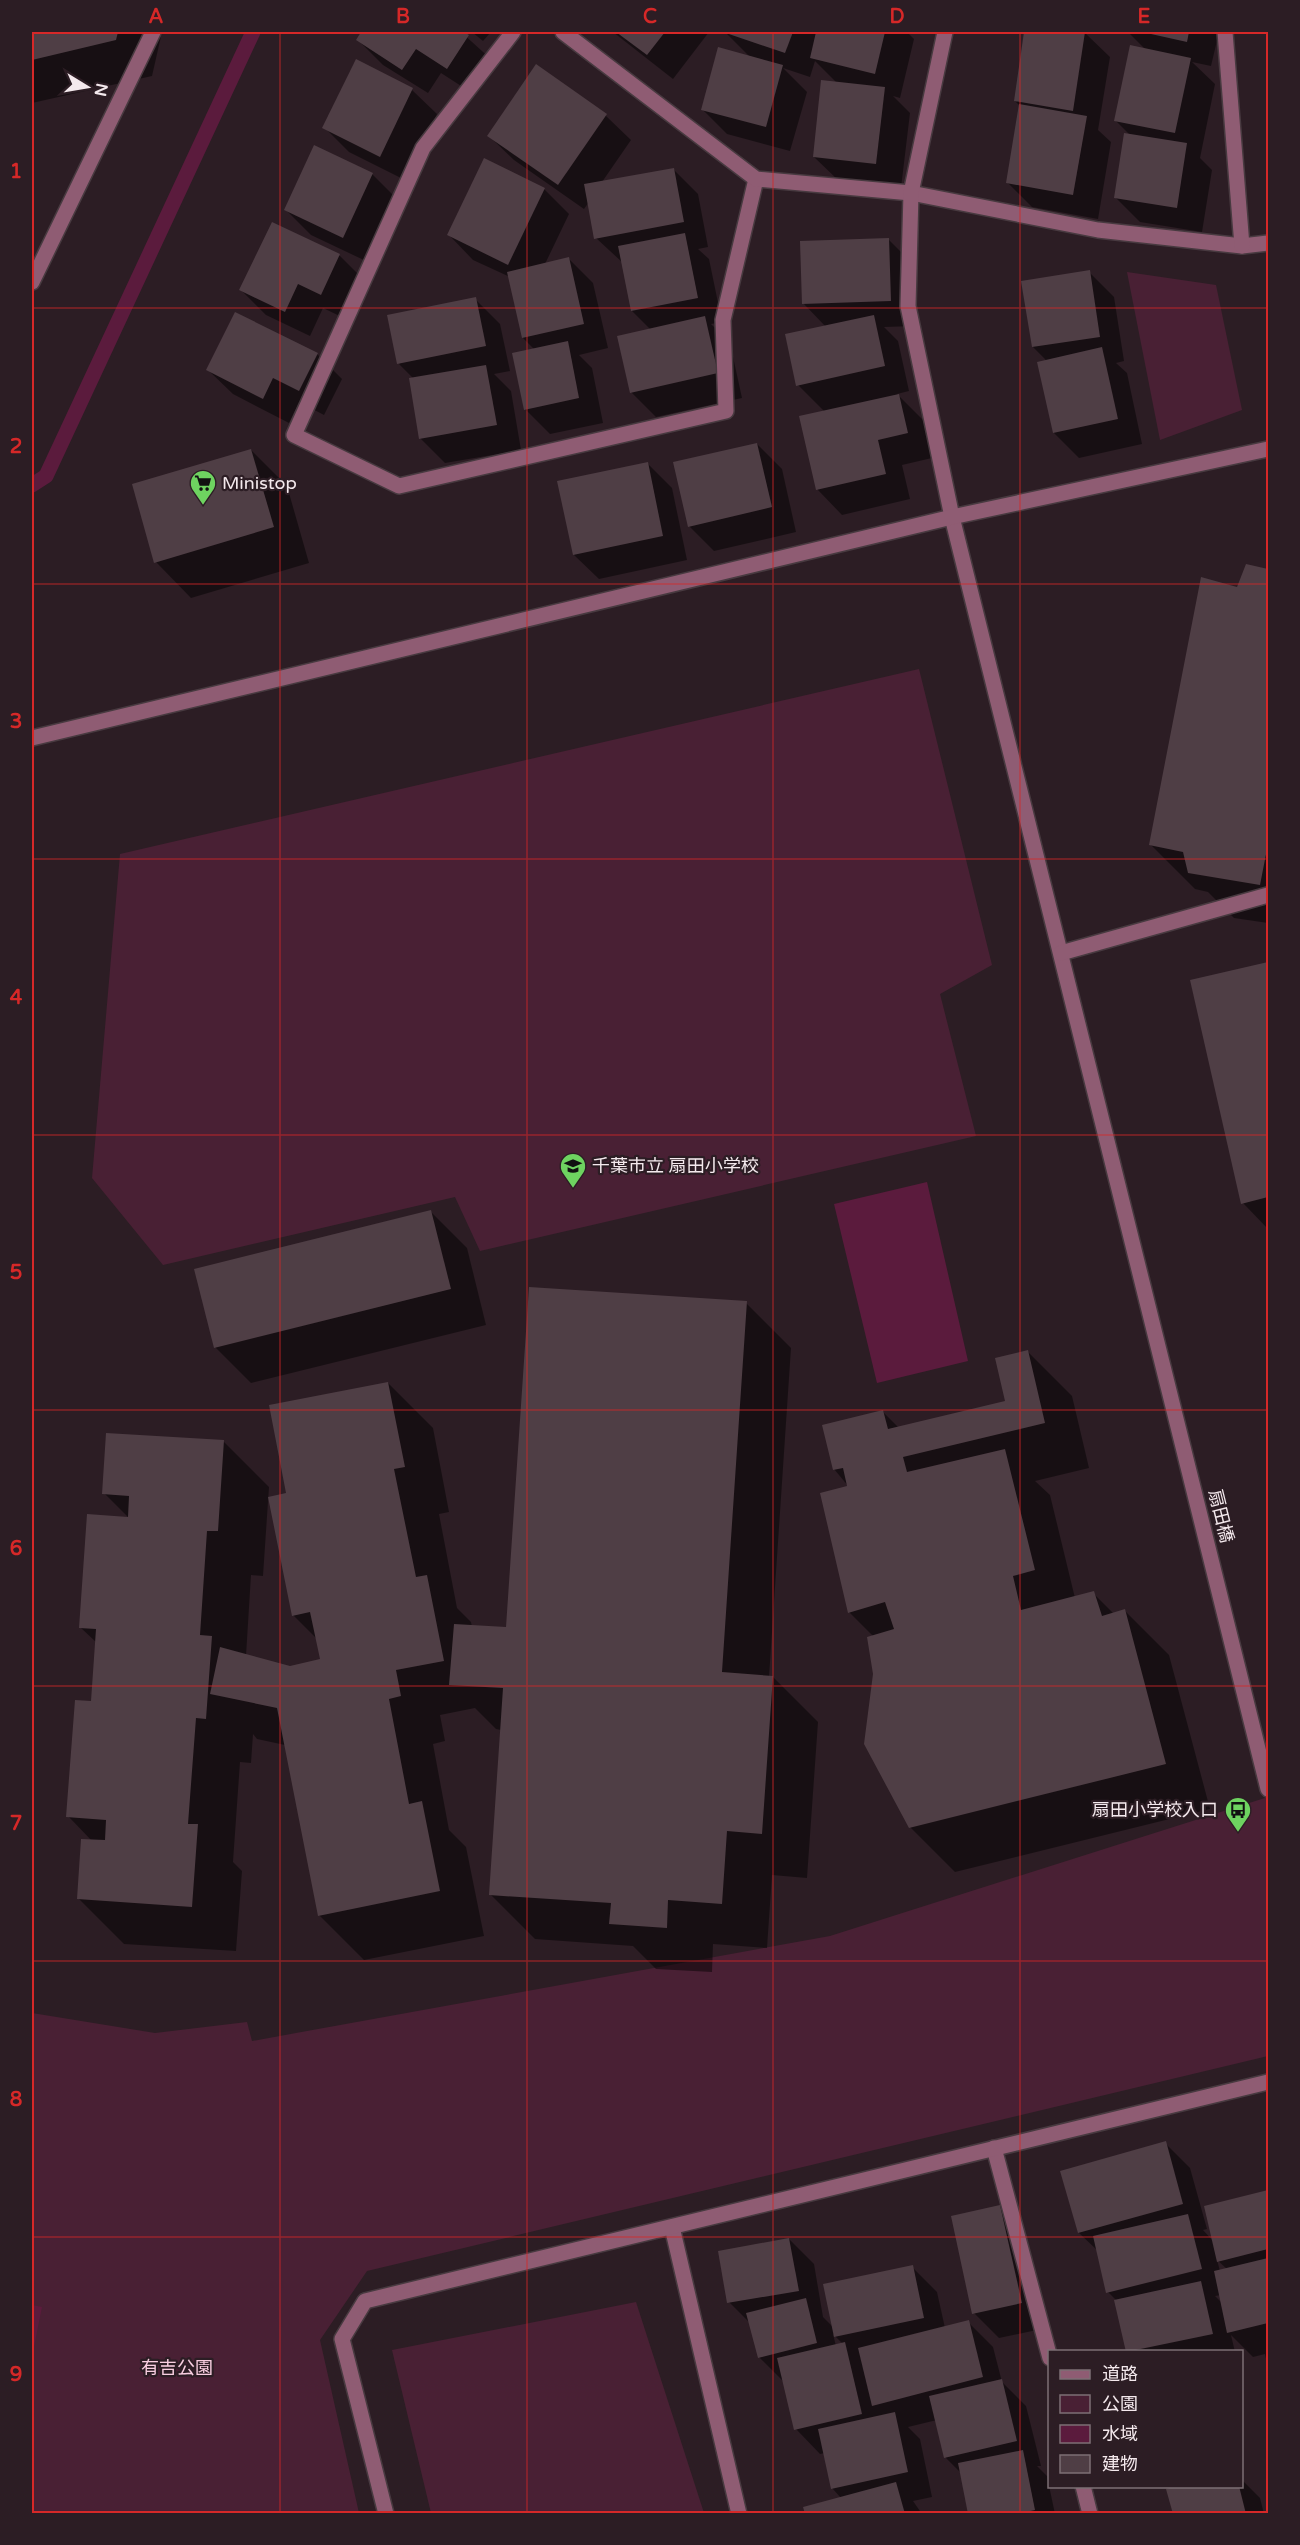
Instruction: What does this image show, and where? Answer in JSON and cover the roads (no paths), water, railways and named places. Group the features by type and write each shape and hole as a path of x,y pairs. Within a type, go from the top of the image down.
{"street":[{"path":"32,282 153,32"},
{"path":"513,32 423,148 294,435 399,486 726,411 723,320 756,179"},
{"path":"562,32 756,179 911,193 1098,230 1242,246 1269,243"},
{"name":"扇田橋","path":"945,32 931,89 911,193 908,306 952,517 1269,1789"},
{"path":"1225,32 1242,246"},
{"path":"32,738 952,517 1269,449"},
{"path":"1061,953 1269,895"},
{"path":"386,2514 342,2339 365,2301 1269,2082"},
{"path":"994,2148 1048,2350"},
{"path":"672,2227 739,2514"},
{"path":"1083,2488 1090,2514"}],"water":[{"path":"927,1182 968,1361 877,1383 834,1204"},
{"path":"32,2305 42,2307 32,2357"}],"waterway":[{"path":"32,485 46,476 253,32"}],"place":[{"name":"Ministop","path":"203,506"},
{"name":"千葉市立 扇田小学校","path":"573,1189"},
{"name":"扇田小学校入口","path":"1238,1833"}],"park label":[{"name":"有吉公園","path":"177,2368"}]}
